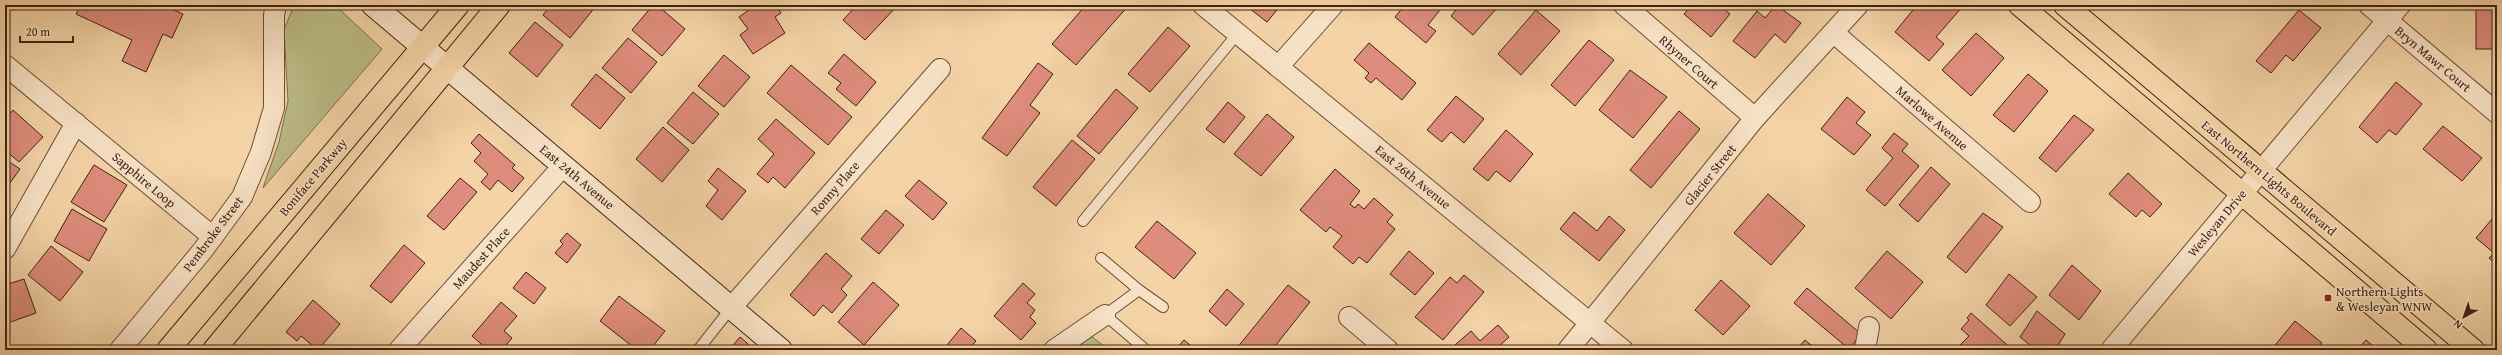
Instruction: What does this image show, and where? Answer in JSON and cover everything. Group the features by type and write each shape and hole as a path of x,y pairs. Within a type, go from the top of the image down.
{"main road":[{"name":"Boniface Parkway","path":"168,350 458,5"},
{"path":"214,350 499,5"},
{"path":"2020,5 2426,350"},
{"name":"East Northern Lights Boulevard","path":"2065,5 2473,350"}],"street":[{"name":"Pembroke Street","path":"120,350 213,238 242,197 261,152 274,108 274,15 276,5"},
{"name":"East 24th Avenue","path":"373,5 781,350"},
{"name":"East 26th Avenue","path":"1203,5 1591,322 1623,350"},
{"path":"1278,67 1333,5"},
{"name":"Rhyner Court","path":"1624,5 1755,118"},
{"name":"Glacier Street","path":"1568,350 1755,118 1858,5"},
{"name":"Bryn Mawr Court","path":"2369,5 2497,113"},
{"name":"Wesleyan Drive","path":"2111,350 2386,19 2400,5"},
{"name":"Marlowe Avenue","path":"1834,33 2030,202"},
{"name":"Sapphire Loop","path":"5,65 213,238"},
{"name":"Ronny Place","path":"731,308 940,69"},
{"path":"5,249 76,123"},
{"name":"Maudest Place","path":"398,350 563,166"},
{"path":"1054,350 1105,315"},
{"path":"1349,317 1388,350"},
{"path":"1865,350 1869,327"}],"lane":[{"path":"1083,221 1238,33"},
{"path":"1101,258 1139,290 1164,307"},
{"path":"1139,290 1105,315 1146,350"},
{"path":"698,350 731,308"}],"green space":[{"path":"294,5 335,5 382,49 263,188 279,142 288,101 284,30"},
{"path":"1092,337 1109,350 1064,350"}],"building":[{"path":"81,5 163,5 183,14 172,38 163,34 146,72 122,61 132,40 76,14"},
{"path":"551,5 596,6 570,38 543,15"},
{"path":"653,5 657,5 685,29 662,56 632,30"},
{"path":"729,5 738,5 734,9"},
{"path":"756,5 776,5 781,13 775,17 785,33 753,54 740,35 748,29 739,17"},
{"path":"857,5 898,5 865,40 843,20"},
{"path":"1086,5 1129,5 1076,65 1052,44"},
{"path":"1245,5 1281,5 1267,22"},
{"path":"1405,5 1434,5 1440,10 1428,25 1436,31 1426,43 1395,17"},
{"path":"1460,5 1493,5 1497,8 1473,35 1451,16"},
{"path":"1692,5 1719,5 1730,14 1711,37 1684,14"},
{"path":"1776,5 1801,23 1785,43 1775,34 1755,58 1733,41 1757,11 1765,18"},
{"path":"1917,5 1964,5 1936,37 1944,44 1929,61 1895,32"},
{"path":"2476,5 2497,5 2497,49 2476,49"},
{"path":"1536,10 1560,31 1521,75 1498,54"},
{"path":"2299,10 2321,28 2293,61 2286,55 2271,73 2256,61"},
{"path":"535,22 563,45 537,77 509,53"},
{"path":"1168,27 1190,46 1150,92 1128,74"},
{"path":"1976,33 2004,58 1971,96 1942,70"},
{"path":"628,38 657,62 631,93 602,68"},
{"path":"1589,40 1614,60 1575,106 1551,85"},
{"path":"1369,43 1416,83 1402,100 1376,78 1371,83 1365,78 1369,73 1354,60"},
{"path":"844,54 876,82 856,106 836,89 841,83 828,73"},
{"path":"724,55 750,77 724,107 698,86"},
{"path":"1038,63 1053,74 1030,105 1040,113 1007,156 982,138"},
{"path":"791,65 852,117 828,145 767,93"},
{"path":"1630,70 1667,97 1633,138 1599,110"},
{"path":"596,74 625,98 600,129 571,105"},
{"path":"2028,74 2048,91 2014,132 1993,115"},
{"path":"2396,82 2422,104 2396,135 2389,130 2377,143 2359,127"},
{"path":"1116,89 1138,108 1099,154 1077,136"},
{"path":"693,92 719,114 693,144 667,123"},
{"path":"1456,96 1484,119 1464,143 1451,132 1442,142 1427,130"},
{"path":"1847,97 1865,112 1856,123 1871,135 1854,155 1821,129"},
{"path":"1228,102 1245,117 1224,143 1206,129"},
{"path":"13,110 43,137 19,162 5,150 5,120"},
{"path":"1679,111 1700,129 1651,188 1630,170"},
{"path":"1267,114 1294,137 1261,176 1234,154"},
{"path":"2074,115 2094,130 2056,172 2039,158"},
{"path":"776,119 815,153 785,188 773,177 768,183 757,174 774,154 758,139"},
{"path":"2443,126 2482,158 2462,181 2423,149"},
{"path":"663,127 689,150 662,182 636,159"},
{"path":"1506,130 1533,154 1510,182 1496,171 1488,181 1473,169"},
{"path":"1894,133 1908,144 1902,151 1919,166 1885,206 1866,190 1893,158 1882,148"},
{"path":"479,134 515,165 512,168 524,178 512,192 498,180 490,190 481,182 488,174 474,161 481,153 471,143"},
{"path":"1072,140 1095,159 1056,206 1033,187"},
{"path":"5,159 20,169 5,190"},
{"path":"94,165 127,185 104,222 71,202"},
{"path":"1931,167 1950,184 1918,222 1899,205"},
{"path":"718,168 746,191 722,220 706,206 718,190 708,181"},
{"path":"1335,169 1360,191 1350,204 1355,208 1358,204 1364,209 1374,198 1393,215 1387,222 1395,229 1367,263 1359,257 1353,264 1333,247 1342,236 1330,227 1326,232 1300,210"},
{"path":"2128,173 2162,204 2150,217 2142,210 2136,217 2109,194"},
{"path":"460,178 477,192 444,230 427,216"},
{"path":"919,180 947,203 933,220 905,196"},
{"path":"1768,194 1805,226 1771,265 1734,233"},
{"path":"72,209 107,229 89,261 54,241"},
{"path":"886,210 904,225 879,254 861,239"},
{"path":"1574,212 1597,231 1609,216 1625,230 1599,261 1560,229"},
{"path":"1983,213 2003,227 1966,273 1947,257"},
{"path":"2497,213 2497,265 2489,258 2494,253 2476,238"},
{"path":"1157,221 1196,253 1174,279 1135,247"},
{"path":"567,233 581,245 567,263 555,253 563,244 560,241"},
{"path":"404,245 425,263 391,303 370,286"},
{"path":"51,246 83,272 60,301 28,275"},
{"path":"1409,251 1434,273 1415,295 1390,274"},
{"path":"1887,251 1923,282 1891,319 1855,288"},
{"path":"826,253 852,276 841,289 847,295 832,313 823,305 814,316 790,295"},
{"path":"2072,265 2101,291 2079,320 2049,295"},
{"path":"526,272 546,288 534,304 513,288"},
{"path":"2009,274 2037,297 2010,326 1986,305"},
{"path":"1464,275 1484,292 1443,340 1415,317 1450,277 1457,283"},
{"path":"24,279 36,313 5,324 5,285"},
{"path":"1721,280 1750,306 1723,335 1695,310"},
{"path":"873,282 899,305 864,345 838,322"},
{"path":"1023,283 1035,294 1027,303 1035,310 1030,317 1036,323 1021,340 994,316"},
{"path":"1288,285 1310,302 1272,350 1240,350 1237,348"},
{"path":"1807,288 1861,334 1849,349 1794,303"},
{"path":"1227,289 1244,304 1226,326 1209,311"},
{"path":"619,296 665,331 650,350 637,350 600,321"},
{"path":"313,300 340,324 318,350 301,336 297,341 286,332"},
{"path":"501,302 517,316 504,331 512,338 502,350 488,350 472,336"},
{"path":"2037,311 2065,334 2055,350 2036,350 2020,337"},
{"path":"1971,313 2013,350 1961,350 1958,347 1969,336 1961,329 1969,320 1967,318"},
{"path":"2295,321 2322,343 2317,350 2271,350"},
{"path":"1498,325 1509,337 1495,350 1460,350 1455,345 1471,331 1480,341"},
{"path":"961,328 976,341 968,350 943,350"},
{"path":"740,337 755,350 729,350"},
{"path":"1184,340 1196,350 1175,350"},
{"path":"1805,340 1817,350 1796,350"},
{"path":"2366,340 2378,350 2357,350"}],"place":[{"name":"Northern Lights & Wesleyan WNW","path":"2328,298"}]}
